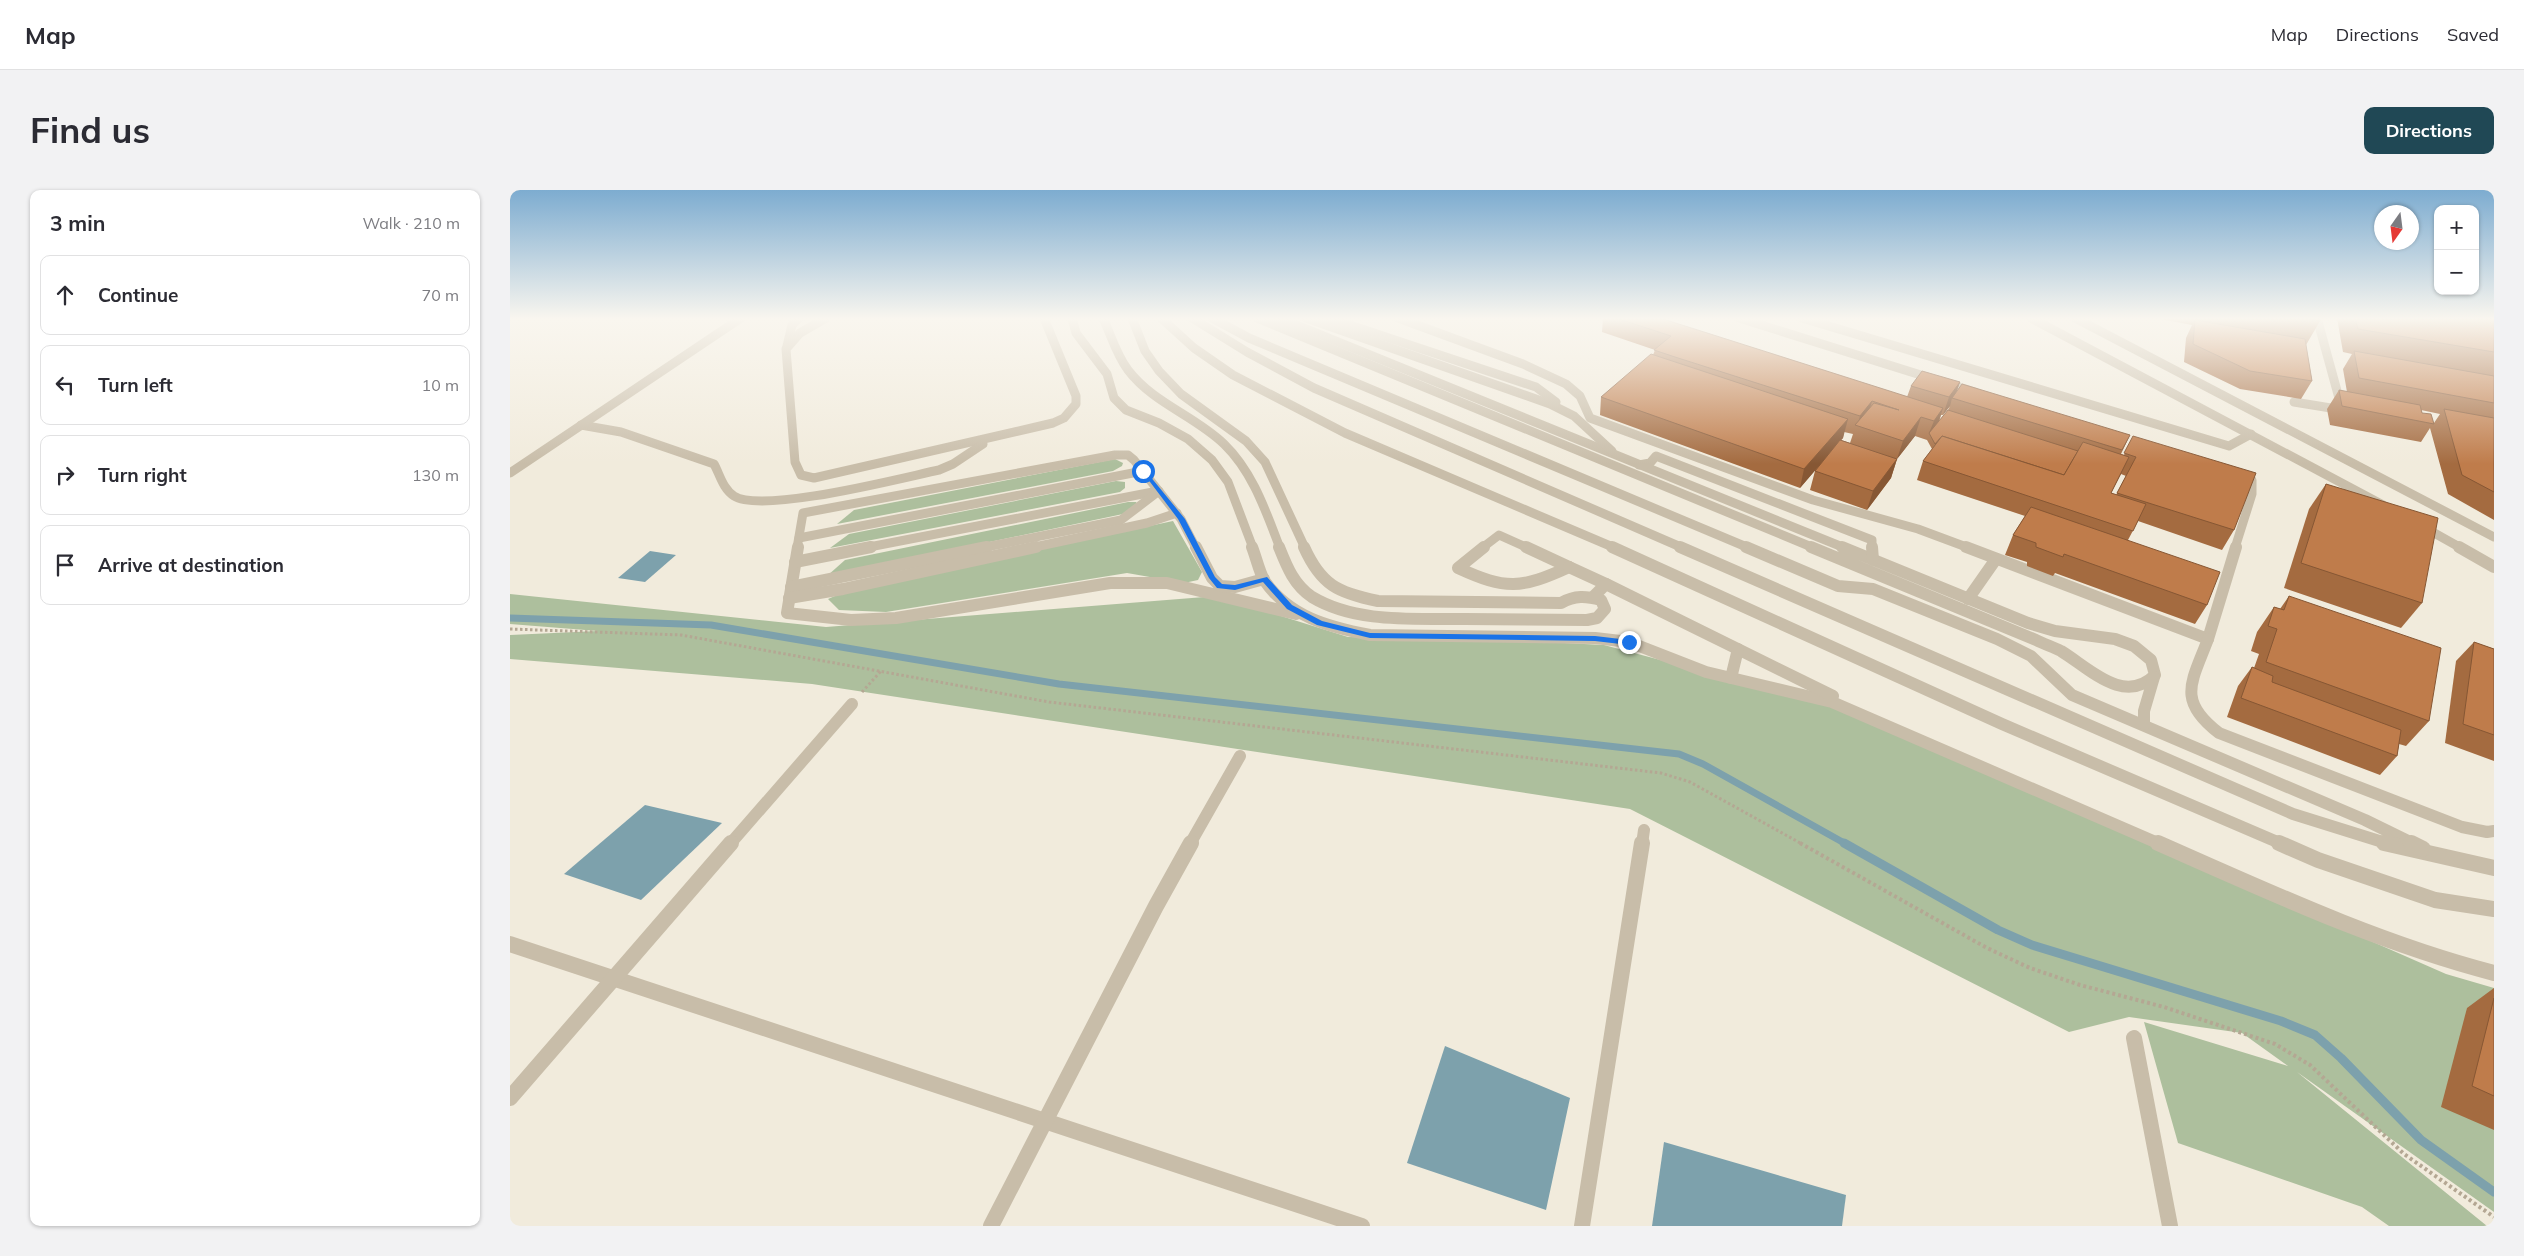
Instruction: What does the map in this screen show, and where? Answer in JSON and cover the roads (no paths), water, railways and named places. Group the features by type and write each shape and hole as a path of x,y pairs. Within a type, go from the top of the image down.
{"street":[{"path":"510,473 669,366"},
{"path":"787,366 795,462 802,474 814,478 1000,436 1064,418 1076,404 1076,396 1064,366"},
{"path":"1101,366 1107,374 1114,398 1126,410 1159,422 1188,439 1212,460 1228,482 1264,579 1277,594 1301,615"},
{"path":"1128,366 1132,375 1145,388 1224,444 1240,462 1252,479 1288,570 1296,583 1311,596 1332,607 1382,618 1559,621 1598,618 1605,609 1601,600 1586,595 1573,596 1561,603 1378,602 1352,596 1330,584 1314,569 1265,462 1246,441 1181,394 1156,366"},
{"path":"1221,366 1233,375 1345,433 1579,532 2002,724 2318,860 2435,900 2494,909"},
{"path":"1274,366 1314,388 2293,814 2347,834 2446,860 2494,868"},
{"path":"1316,366 1838,586 1873,589 1997,639 2031,656 2072,695 2144,724 2365,820 2446,860"},
{"path":"1374,366 2036,640 2066,656 2104,681 2129,687 2145,685 2155,675"},
{"path":"1398,366 1873,560 2046,628 2115,639 2134,646 2151,660 2155,675 2144,711 2144,724"},
{"path":"1443,366 1550,404 1574,416"},
{"path":"1474,366 1536,388 1574,416 1620,457"},
{"path":"1529,366 1552,377 1580,396 1590,418 1813,500 1918,529 2208,640"},
{"path":"1892,366 1980,394"},
{"path":"1963,366 2229,446 2252,434"},
{"path":"2123,366 2390,509"},
{"path":"2167,366 2494,537"},
{"path":"2294,402 2347,410 2333,366"},
{"path":"581,425 621,432 714,464 730,493 740,498 765,502 784,501 940,470 954,464 986,442 1000,436"},
{"path":"1264,579 1235,587 1220,586 1210,574 1177,513 1128,455 1115,455 803,513 787,613 851,620 896,618 1110,583 1167,584 1301,615 1334,628 1370,635 1595,638 1629,642 1706,672 1832,702 2240,879 2390,940 2451,962 2494,973"},
{"path":"1639,465 1650,463 1656,456 1872,540 1873,560"},
{"path":"799,538 1143,471"},
{"path":"2229,471 2252,480 2252,494 2208,640 2189,695 2192,709 2203,723 2219,733 2462,827 2486,832 2494,831"},
{"path":"795,562 1159,491"},
{"path":"790,592 1121,520 1159,491"},
{"path":"790,592 843,589 1137,525 1177,513"},
{"path":"2407,518 2494,567"},
{"path":"1569,567 1542,579 1509,586 1485,581 1458,568 1499,535 1569,567 1606,584 1738,648 1874,719"},
{"path":"1968,598 1996,559"},
{"path":"1190,589 1206,580 1210,574"},
{"path":"1593,597 1606,584"},
{"path":"1731,678 1738,648"},
{"path":"510,1098 852,704"},
{"path":"992,1226 1156,906 1240,756"},
{"path":"1582,1226 1644,830"},
{"path":"510,944 1362,1226"},
{"path":"2134,1038 2170,1226"}],"water":[{"path":"650,551 676,555 645,582 618,578"},
{"path":"645,805 722,823 641,900 564,874"},
{"path":"1445,1046 1570,1098 1546,1210 1407,1163"},
{"path":"1664,1142 1846,1195 1842,1226 1652,1226"}],"waterway":[{"path":"510,618 711,625 1059,684 1679,754 1703,764 1846,844"},
{"path":"1844,843 1998,930 2032,945 2281,1021 2315,1035 2341,1058 2421,1140 2494,1192"}]}
